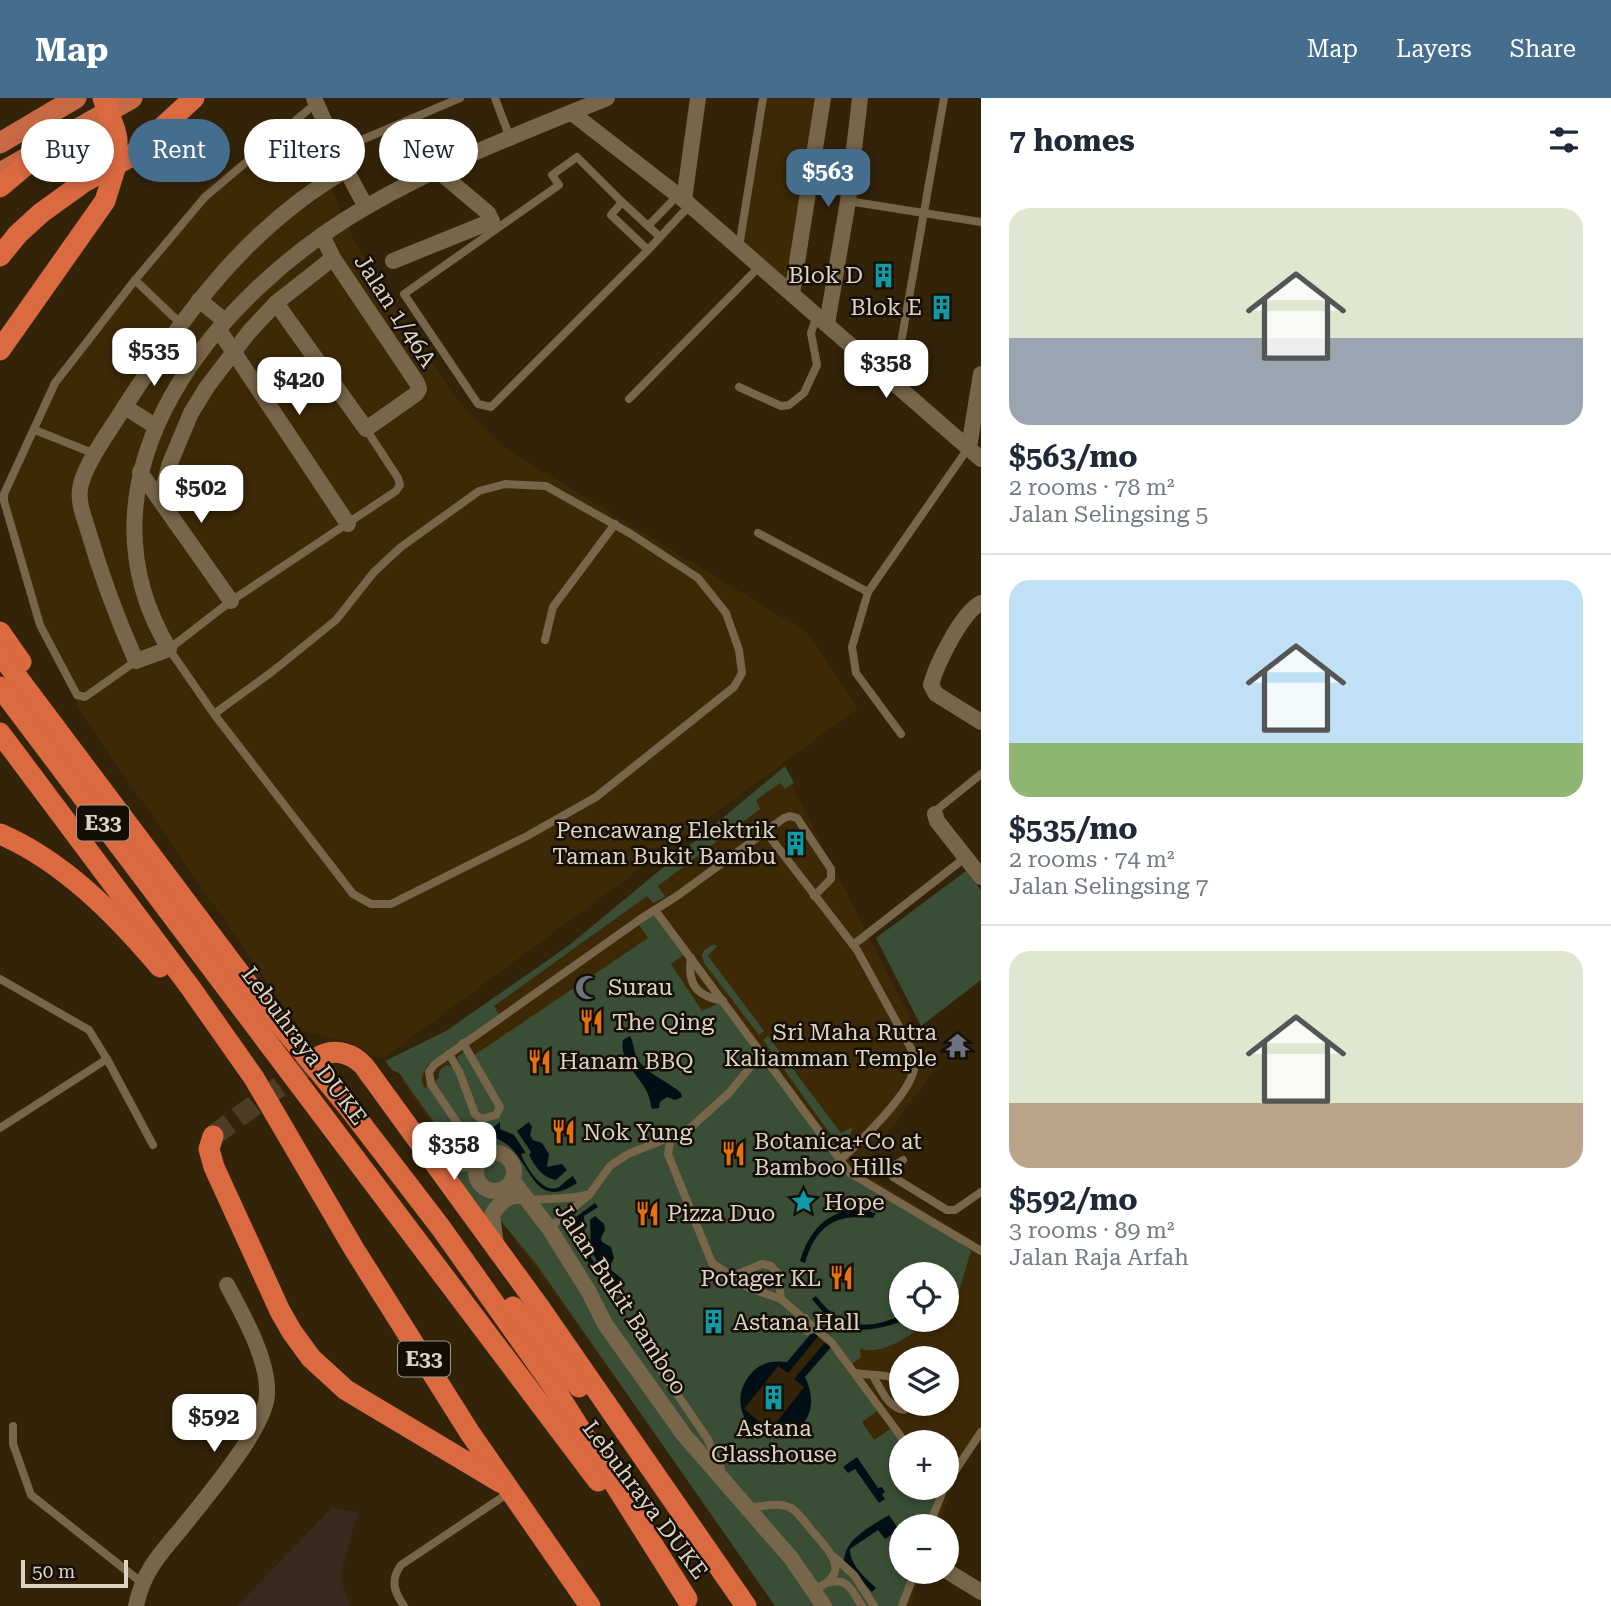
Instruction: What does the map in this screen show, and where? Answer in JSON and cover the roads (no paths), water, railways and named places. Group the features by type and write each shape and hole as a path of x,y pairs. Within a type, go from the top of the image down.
{"highway":[{"path":"0,143 76,98"},
{"path":"103,98 115,130"},
{"path":"0,350 105,201 117,162 110,98"},
{"path":"94,119 132,98"},
{"path":"0,256 18,234 41,213 84,182 130,157 194,98"},
{"path":"0,173 21,160"},
{"path":"0,187 21,169"},
{"path":"0,632 163,855 256,995"},
{"path":"0,654 256,995 349,1108 441,1228 553,1386 690,1603"},
{"path":"2,690 200,921"},
{"name":"Lebuhraya DUKE","path":"2,690 690,1603"},
{"name":"E33","path":"0,733 190,987 254,1078 354,1248 507,1488 590,1606"},
{"path":"0,834 57,867 97,901 135,938 254,1078"},
{"path":"320,1056 333,1052 358,1059 434,1159 746,1606"},
{"path":"213,1136 209,1149 215,1167 280,1311 311,1357 346,1390 507,1488"},
{"path":"441,1228 506,1300 658,1481"}],"street":[{"path":"478,152 607,98"},
{"path":"684,200 698,98"},
{"path":"792,294 823,98"},
{"path":"822,320 848,201 860,98"},
{"path":"314,101 323,119"},
{"path":"572,113 684,200 975,453"},
{"path":"328,182 299,202 242,252 180,323 95,454 80,487 80,503 100,572 136,661 169,649 153,622 137,561 133,530 140,472 155,426 178,385 222,326 272,275 322,235 366,207 414,182"},
{"path":"352,182 366,207"},
{"path":"394,261 490,224 492,221 488,214 451,182"},
{"name":"Jalan 1/46A","path":"322,235 333,258 419,389 416,394 366,429"},
{"path":"160,499 170,463 191,413 207,387 249,332 276,303 333,258"},
{"path":"199,300 222,326 234,354 348,524"},
{"path":"276,303 366,429"},
{"path":"975,453 981,374"},
{"path":"125,407 155,426"},
{"path":"140,472 231,601"},
{"path":"980,603 967,614 934,673 931,685 936,694 981,722"},
{"path":"935,814 937,821 981,877"},
{"path":"434,1159 465,1165 491,1152 503,1154 512,1163 514,1169 508,1185 495,1203 492,1215 497,1248"},
{"path":"479,1160 475,1173 480,1184 490,1191 508,1185"},
{"name":"Jalan Bukit Bamboo","path":"508,1185 526,1198 549,1228 589,1292 605,1324 684,1435 729,1489 820,1587 824,1606"},
{"path":"492,1215 497,1207 511,1196 526,1198"},
{"path":"135,1606 141,1583 156,1560 239,1452 262,1416 267,1394 264,1369 227,1285"},
{"path":"959,1578 981,1592"}],"lane":[{"path":"365,138 460,98"},
{"path":"495,98 510,138"},
{"path":"739,248 763,98"},
{"path":"894,383 944,98"},
{"path":"136,661 81,698 74,690 40,625 3,498 55,383 135,280 205,197 314,101"},
{"path":"660,237 577,157 552,176 559,184 404,294 478,404 491,407 648,250 660,237 684,200"},
{"path":"648,226 684,200"},
{"path":"848,201 981,222"},
{"path":"622,202 611,215 648,250"},
{"path":"629,399 760,266"},
{"path":"135,280 180,323"},
{"path":"738,387 781,407 789,405 804,393 817,365 811,333 822,320"},
{"path":"214,714 273,671 335,620 374,572 401,547 479,491 505,484 546,486 615,524 698,578 726,613 742,673 734,687 596,797 527,836 391,904 371,904 354,894 214,714 169,649 231,601 396,491 400,485 398,478 366,429"},
{"path":"35,430 95,454"},
{"path":"901,734 856,673 852,647 868,592 975,453"},
{"path":"545,640 553,607 615,524"},
{"path":"758,533 868,592"},
{"path":"935,814 981,774"},
{"path":"479,1160 431,1084 429,1072 434,1065 784,818 797,818 831,869 831,879 814,896"},
{"path":"766,832 853,945 913,1052 914,1070 908,1084 866,1136 840,1160"},
{"path":"853,945 966,857"},
{"path":"655,910 850,1174 981,1251"},
{"path":"691,958 688,972 692,985 711,999 723,1001"},
{"path":"0,979 89,1030 153,1145"},
{"path":"449,1054 459,1071 475,1114 481,1119 496,1115 500,1107 495,1095 463,1043"},
{"path":"549,1228 589,1195 610,1166 628,1154 688,1130 729,1093 762,1053"},
{"path":"0,1128 107,1059"},
{"path":"674,1136 668,1154 709,1261 749,1288 781,1299 817,1328 836,1346 896,1430"},
{"path":"651,1144 668,1154"},
{"path":"902,1160 892,1167 893,1177 947,1210 955,1210 981,1192"},
{"path":"526,1198 569,1200 589,1195"},
{"path":"733,1276 762,1264 771,1266 778,1275 781,1299"},
{"path":"647,1350 707,1438 729,1489"},
{"path":"856,1373 889,1375"},
{"path":"873,1376 889,1400"},
{"path":"13,1426 13,1444 31,1495 141,1583"},
{"path":"959,1464 981,1432"},
{"path":"404,1606 394,1592 394,1575 401,1565 507,1488"},
{"path":"747,1508 773,1505 791,1508 834,1557 854,1575 874,1606"},
{"path":"820,1587 835,1571 834,1557"},
{"path":"820,1587 838,1580 847,1583 862,1606"},
{"path":"902,1606 910,1584"}],"tunnel":[{"path":"213,1136 320,1056"}],"place":[{"name":"Blok D","path":"883,275"},
{"name":"Blok E","path":"942,307"},
{"name":"Pencawang Elektrik Taman Bukit Bambu","path":"796,843"},
{"name":"Surau","path":"588,987"},
{"name":"The Qing","path":"592,1022"},
{"name":"Sri Maha Rutra Kaliamman Temple","path":"957,1045"},
{"name":"Hanam BBQ","path":"539,1061"},
{"name":"Nok Yung","path":"563,1132"},
{"name":"Botanica+Co at Bamboo Hills","path":"734,1154"},
{"name":"Hope","path":"804,1202"},
{"name":"Pizza Duo","path":"647,1213"},
{"name":"Potager KL","path":"841,1278"},
{"name":"Astana Hall","path":"713,1322"},
{"name":"Astana Glasshouse","path":"774,1398"}]}
